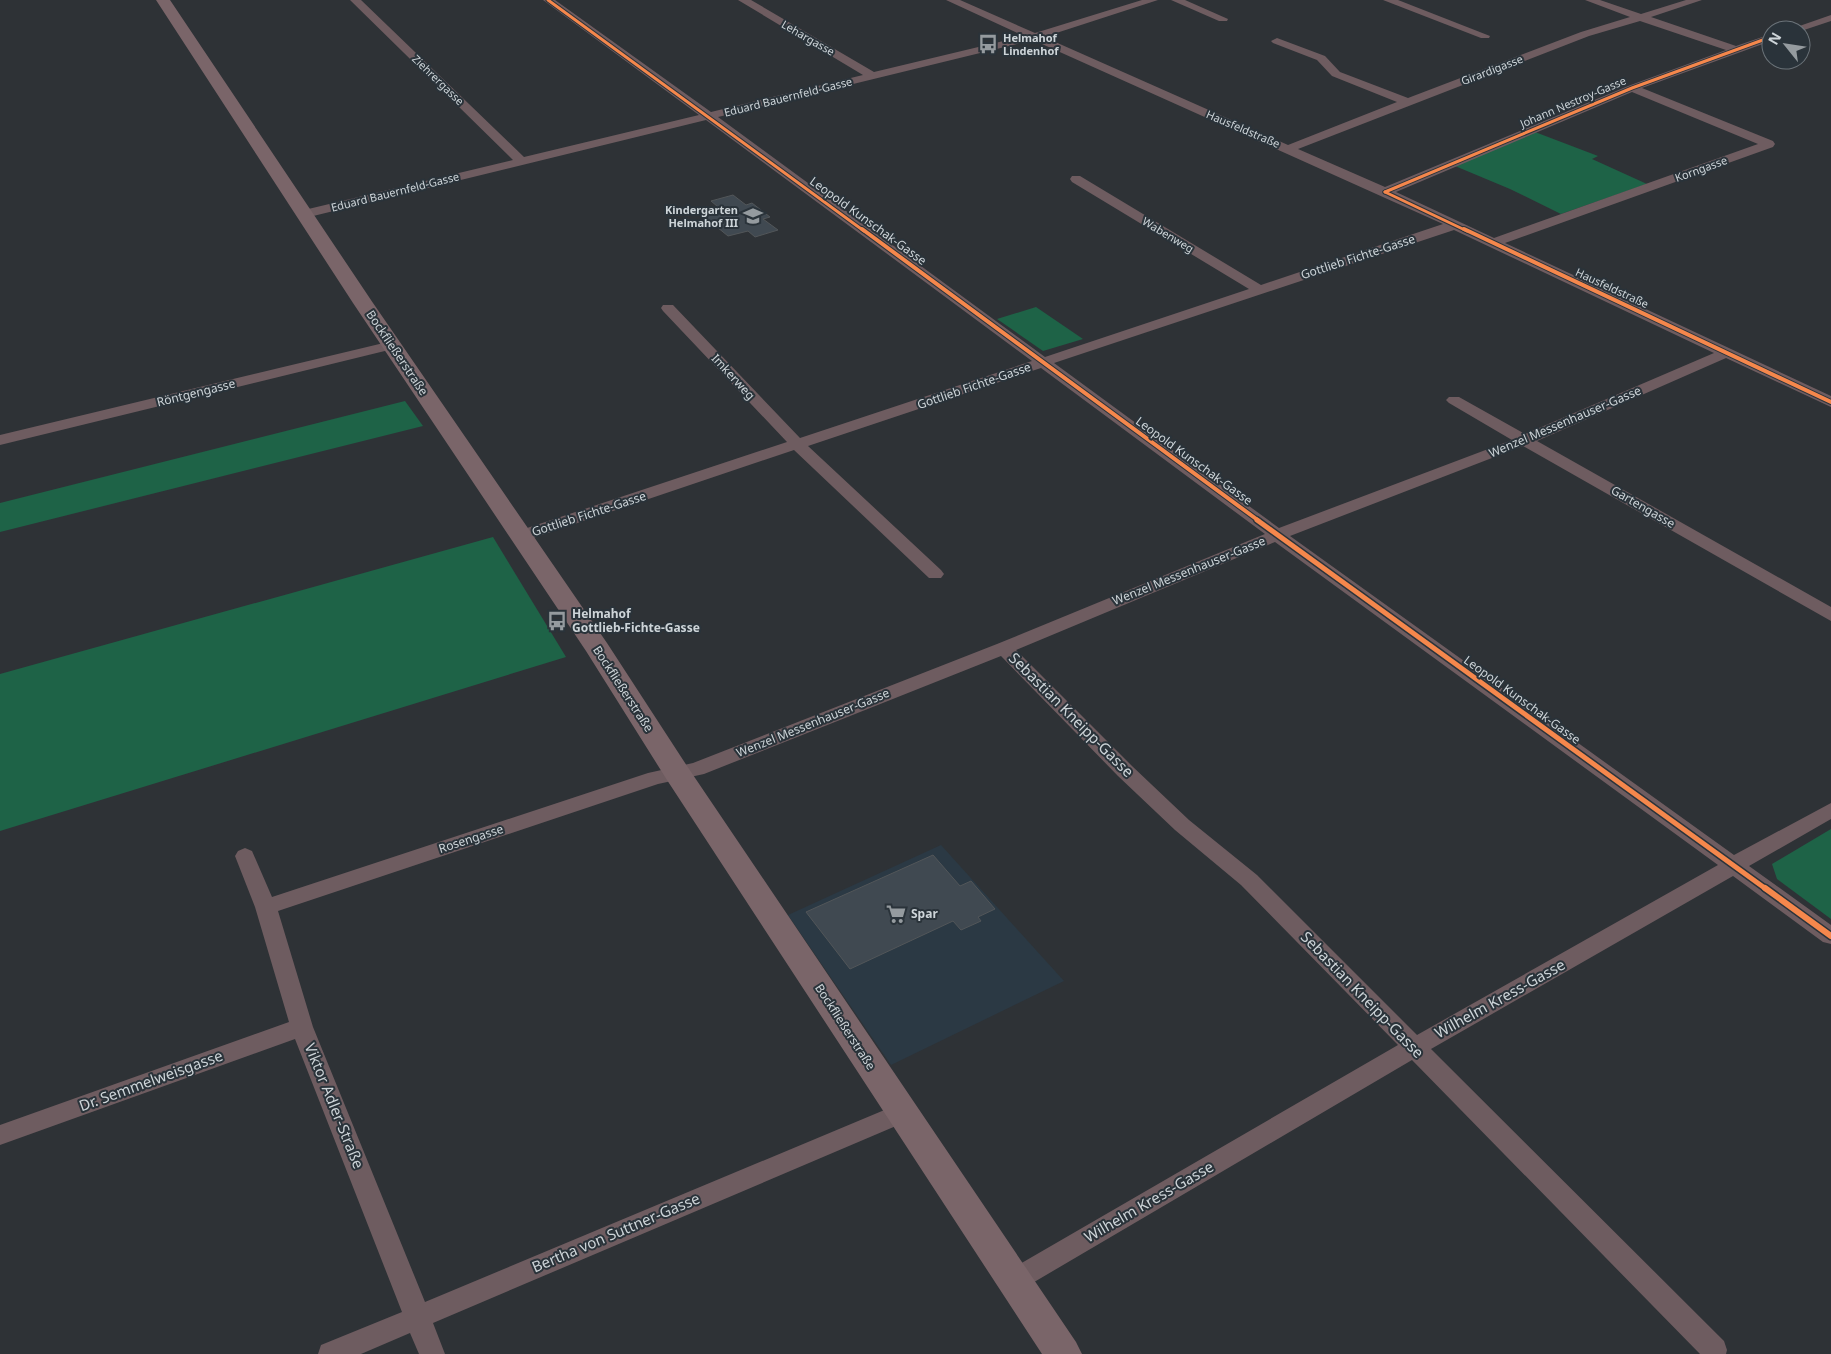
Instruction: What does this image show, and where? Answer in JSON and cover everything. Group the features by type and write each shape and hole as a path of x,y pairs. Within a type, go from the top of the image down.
{"main road":[{"name":"Bockfließerstraße","path":"163,0 392,345 598,649 902,1113 1063,1354"}],"street":[{"name":"Ziehrergasse","path":"355,0 521,161"},
{"name":"Leopold Kunschak-Gasse","path":"548,0 1277,535 1831,936"},
{"name":"Lehargasse","path":"743,0 874,76"},
{"name":"Hausfeldstraße","path":"951,0 1290,148 1831,402"},
{"name":"Eduard Bauernfeld-Gasse","path":"305,214 1034,37 1152,0"},
{"path":"1176,0 1222,19"},
{"path":"1388,0 1485,36"},
{"path":"1590,0 1734,49"},
{"name":"Girardigasse","path":"1290,148 1585,34 1697,0"},
{"path":"1811,24 1831,18"},
{"name":"Johann Nestroy-Gasse","path":"1385,192 1632,88 1761,40"},
{"path":"1277,41 1321,58 1336,74 1407,102"},
{"name":"Korngasse","path":"1493,243 1770,144 1632,88"},
{"name":"Wabenweg","path":"1076,179 1260,290"},
{"name":"Gottlieb Fichte-Gasse","path":"521,536 1454,225"},
{"name":"Imkerweg","path":"668,308 798,445"},
{"name":"Röntgengasse","path":"0,440 392,345"},
{"name":"Wenzel Messenhauser-Gasse","path":"678,773 697,769 1004,648 1277,535 1525,440 1726,353"},
{"name":"Gartengasse","path":"1454,400 1831,615"},
{"path":"798,445 935,574"},
{"name":"Sebastian Kneipp-Gasse","path":"1004,648 1125,771 1182,825 1250,880 1714,1350"},
{"name":"Rosengasse","path":"266,907 655,778 678,773"},
{"name":"Wilhelm Kress-Gasse","path":"1015,1280 1414,1048 1831,810"},
{"name":"Viktor Adler-Straße","path":"245,856 266,907 302,1027 432,1354"},
{"name":"Dr. Semmelweisgasse","path":"0,1135 302,1027"},
{"name":"Bertha von Suttner-Gasse","path":"331,1354 902,1113"}],"shaded area":[{"path":"941,845 1064,981 891,1065 788,915"}],"green space":[{"path":"1535,132 1598,156 1592,159 1647,184 1561,214 1510,189 1455,166"},
{"path":"1036,307 1083,339 1043,351 997,319"},
{"path":"405,401 423,426 0,532 0,503"},
{"path":"493,537 566,657 0,831 0,674"},
{"path":"1831,829 1831,919 1777,879 1772,864"}],"building":[{"name":"Kindergarten Helmahof III","path":"733,195 746,205 752,203 770,217 763,219 778,230 755,237 748,231 728,236 701,214 718,207 711,201"},
{"name":"Spar","path":"933,855 960,886 971,881 995,909 978,917 981,921 961,930 953,921 850,969 806,912"}],"cycle path":[{"path":"548,0 638,64 1277,535 1831,936"},
{"path":"1385,192 1632,88 1761,41"},
{"path":"1385,192 1831,402"}],"place":[{"name":"Helmahof Lindenhof","path":"988,44"},
{"name":"Kindergarten Helmahof III","path":"753,216"},
{"name":"Helmahof Gottlieb-Fichte-Gasse","path":"557,621"},
{"name":"Spar","path":"896,914"}]}
